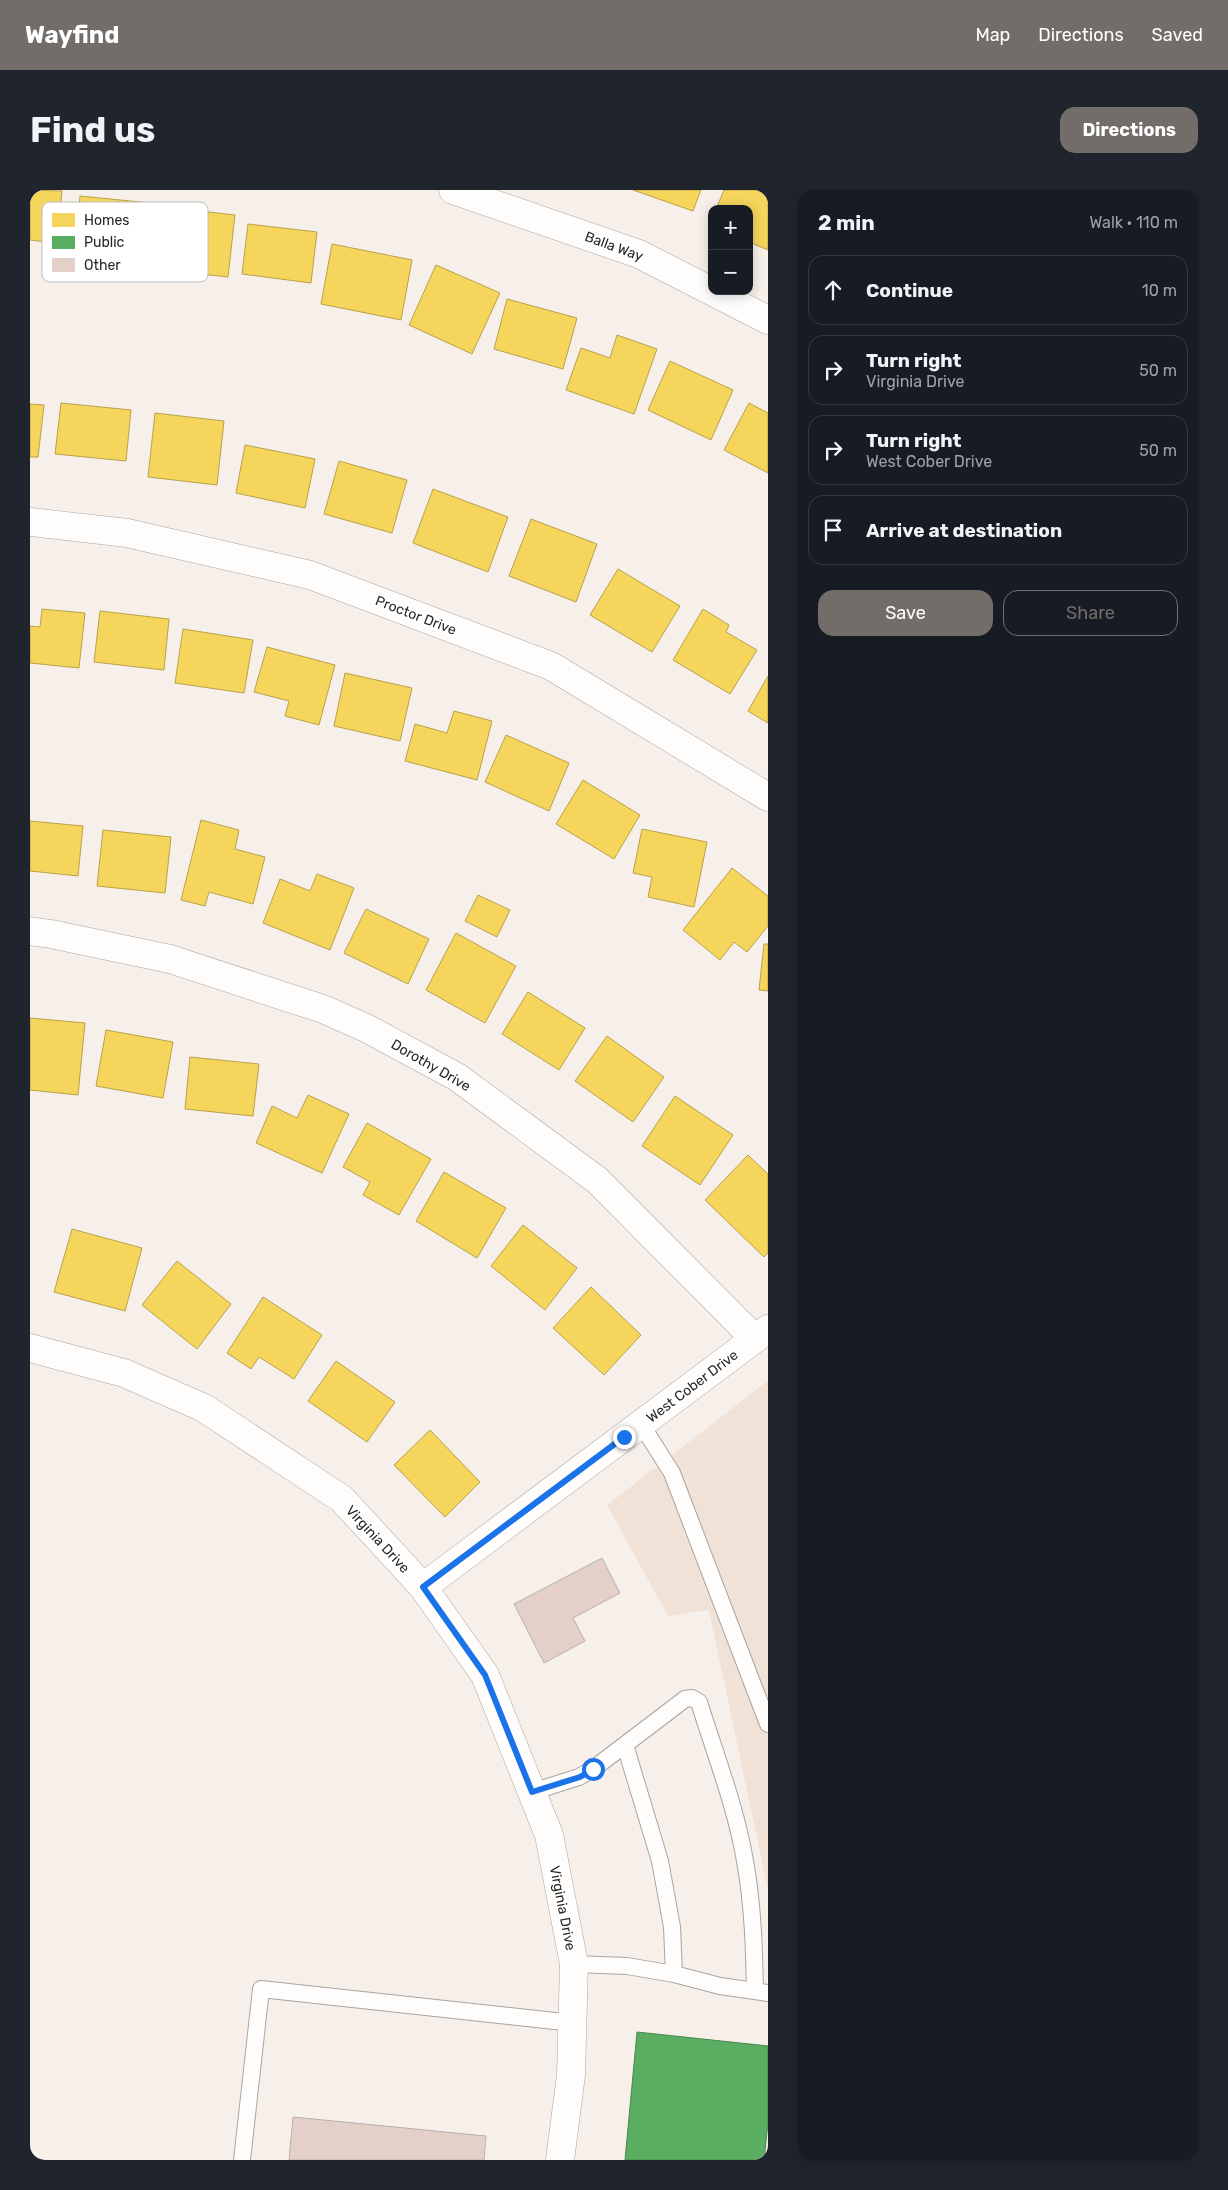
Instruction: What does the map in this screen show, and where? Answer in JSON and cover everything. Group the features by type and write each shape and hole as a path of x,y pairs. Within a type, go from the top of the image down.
{"street":[{"name":"Balla Way","path":"453,190 639,254 768,320"},
{"name":"Proctor Drive","path":"30,522 127,533 310,575 551,666 768,796"},
{"name":"Dorothy Drive","path":"30,932 51,934 170,959 323,1009 366,1028 457,1077 597,1180 761,1334"},
{"name":"West Cober Drive","path":"423,1587 761,1334"},
{"name":"Virginia Drive","path":"30,1348 124,1373 204,1408 342,1499 423,1587 485,1675 549,1834 574,1964 571,2075 560,2160"}],"lane":[{"path":"641,1424 672,1473 768,1724"},
{"path":"532,1792 580,1777 685,1699 692,1698 699,1702 727,1791 745,1860 762,1992 720,1986 674,1974 627,1966 574,1964"},
{"path":"625,1745 660,1861 672,1927 674,1974"},
{"path":"242,2160 261,1989 573,2023"}],"shaded area":[{"path":"768,1381 768,1890 709,1610 668,1616 607,1505"}],"building: Homes":[{"path":"30,190 62,191 61,202 42,202 42,241 30,240"},
{"path":"633,190 701,190 693,211"},
{"path":"724,190 756,190 768,195 768,250 753,244 753,205 718,205"},
{"path":"80,196 141,202 79,202"},
{"path":"208,212 235,215 228,277 208,275"},
{"path":"248,224 317,232 311,283 242,274"},
{"path":"332,244 412,260 401,320 321,304"},
{"path":"436,265 500,293 472,354 409,325"},
{"path":"507,299 577,318 563,369 494,349"},
{"path":"617,335 657,349 634,414 566,390 581,348 610,358"},
{"path":"670,361 733,390 711,440 648,410"},
{"path":"61,403 131,410 126,461 55,454"},
{"path":"749,403 768,413 768,473 724,450"},
{"path":"30,404 44,405 38,457 30,457"},
{"path":"155,413 224,421 217,485 148,477"},
{"path":"245,445 315,459 305,508 236,493"},
{"path":"339,461 407,480 392,533 324,514"},
{"path":"433,489 508,517 488,572 413,543"},
{"path":"531,519 597,544 576,602 509,576"},
{"path":"618,569 680,606 652,652 590,615"},
{"path":"42,609 85,613 79,668 30,663 30,626 40,627"},
{"path":"703,609 729,625 726,632 757,650 730,694 673,660"},
{"path":"100,611 169,619 164,670 94,662"},
{"path":"183,629 253,640 244,693 175,683"},
{"path":"267,647 335,665 319,725 285,716 289,701 254,692"},
{"path":"345,673 412,688 400,741 334,726"},
{"path":"768,676 768,723 748,711"},
{"path":"454,711 492,721 477,780 405,761 415,724 447,733"},
{"path":"506,735 569,763 549,811 485,782"},
{"path":"583,780 640,815 614,859 556,824"},
{"path":"201,820 239,830 235,849 265,857 253,904 209,892 205,906 181,900"},
{"path":"30,821 83,826 78,876 30,871"},
{"path":"642,829 707,842 694,907 648,897 652,877 633,873"},
{"path":"103,830 171,837 165,893 97,886"},
{"path":"732,868 768,896 768,926 747,952 734,942 720,960 683,930"},
{"path":"317,874 354,888 330,950 263,923 280,879 310,891"},
{"path":"478,895 510,910 497,937 465,921"},
{"path":"366,909 429,939 408,984 344,953"},
{"path":"456,933 516,966 485,1023 426,990"},
{"path":"764,944 768,944 768,991 759,990"},
{"path":"528,992 585,1028 559,1070 502,1034"},
{"path":"30,1018 85,1023 78,1095 30,1090"},
{"path":"106,1030 173,1042 163,1098 96,1086"},
{"path":"607,1036 664,1077 633,1122 575,1081"},
{"path":"190,1057 259,1064 253,1116 185,1109"},
{"path":"308,1095 349,1114 322,1173 256,1143 272,1106 297,1118"},
{"path":"675,1096 733,1135 700,1185 642,1146"},
{"path":"367,1123 431,1159 399,1215 363,1195 370,1182 343,1167"},
{"path":"748,1155 768,1174 768,1253 764,1257 705,1200"},
{"path":"444,1172 506,1208 477,1258 416,1221"},
{"path":"523,1225 577,1268 545,1310 491,1266"},
{"path":"72,1229 142,1248 125,1311 54,1292"},
{"path":"177,1261 231,1304 197,1349 142,1305"},
{"path":"591,1287 641,1335 604,1375 553,1328"},
{"path":"263,1297 322,1335 294,1379 259,1357 251,1369 227,1353"},
{"path":"336,1361 395,1402 367,1442 308,1401"},
{"path":"430,1430 480,1482 445,1517 394,1465"}],"building: Public":[{"path":"637,2032 768,2046 768,2123 764,2160 625,2160"}],"building: Other":[{"path":"602,1558 620,1593 573,1618 585,1641 544,1663 514,1604"},
{"path":"293,2117 486,2136 484,2160 289,2160"}],"route":[{"path":"593,1769 580,1777 532,1792 485,1675 423,1587 624,1437"}]}
